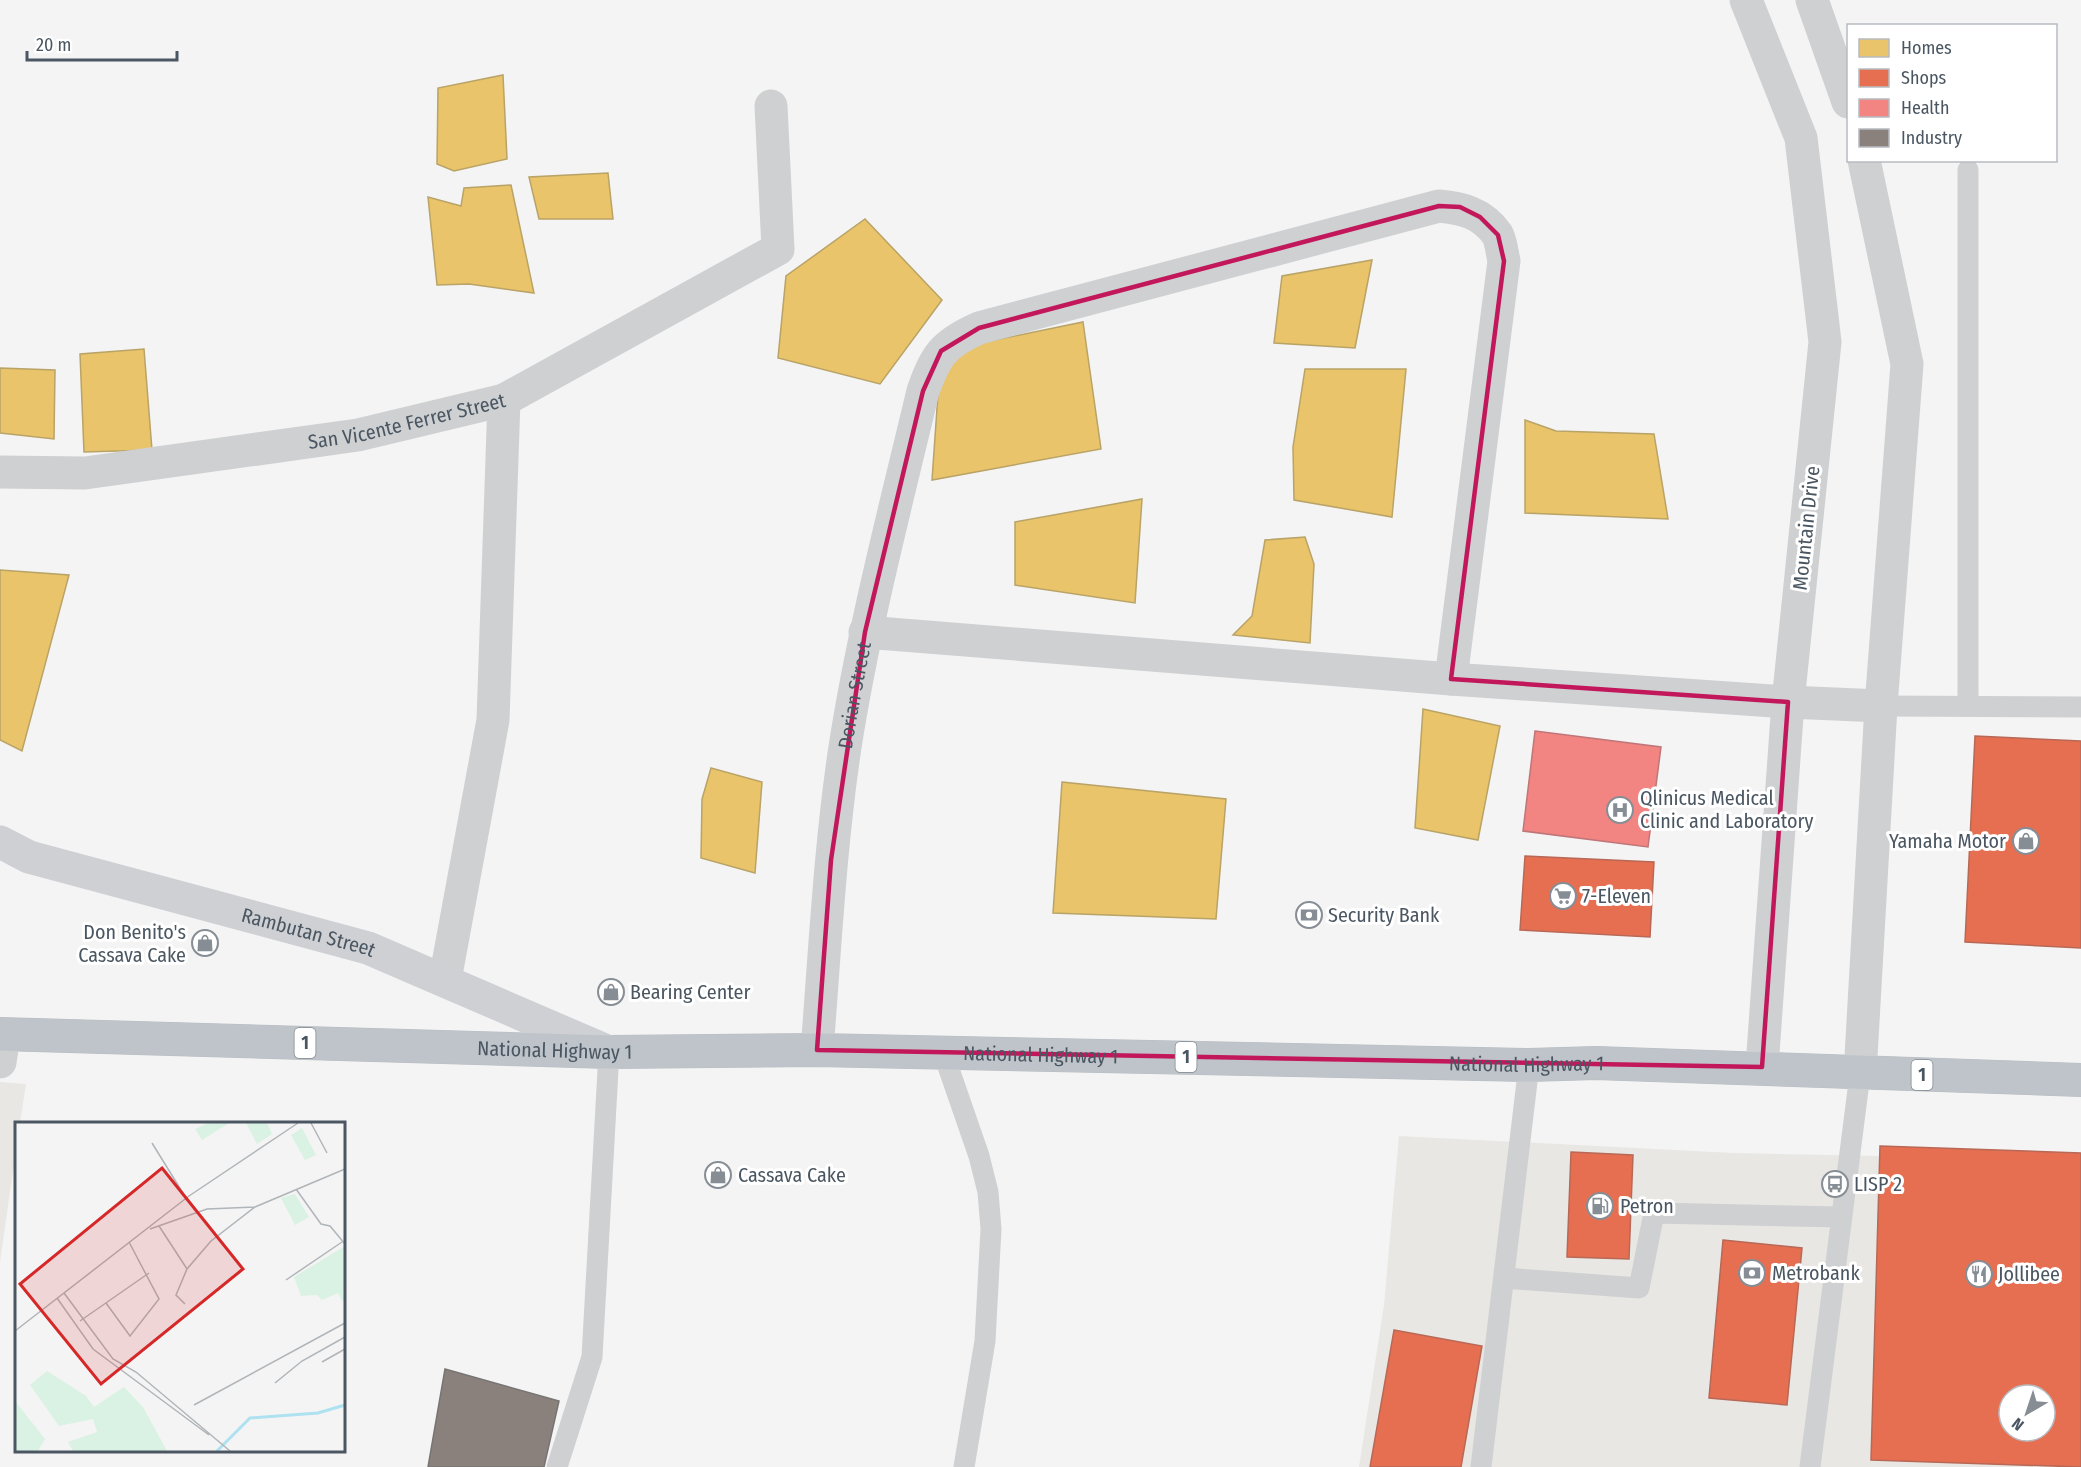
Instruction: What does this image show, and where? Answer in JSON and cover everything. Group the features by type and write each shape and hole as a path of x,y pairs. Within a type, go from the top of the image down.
{"highway":[{"name":"National Highway 1","path":"1,1044 609,1052 817,1050 1529,1065 1596,1063 2081,1080"}],"street":[{"name":"Mountain Drive","path":"1746,0 1801,138 1825,342 1788,702 1762,1068"},
{"path":"1812,0 1847,99"},
{"name":"San Vicente Ferrer Street","path":"0,472 85,473 358,435 504,400 777,249 771,106"},
{"path":"1860,1074 1881,706 1907,364 1864,162"},
{"name":"Dorian Street","path":"817,1050 831,860 845,748 865,632 923,391 941,351 958,337 979,328 1439,206 1460,207 1480,217 1498,235 1504,261 1451,679"},
{"path":"446,980 493,720 504,400"},
{"path":"865,632 1451,679 1788,702 1881,706"},
{"name":"Rambutan Street","path":"0,842 29,856 368,948 609,1052"}],"lane":[{"path":"1968,170 1968,706"},
{"path":"1881,706 2081,707"},
{"path":"557,1467 592,1357 609,1052"},
{"path":"943,1052 979,1156 988,1192 991,1229 985,1341 964,1467"},
{"path":"1481,1467 1529,1065"},
{"path":"1810,1467 1860,1074"},
{"path":"1504,1278 1639,1288 1654,1213 1840,1217"}],"highlighted area":[{"path":"1439,206 1460,207 1480,217 1498,235 1504,261 1451,679 1788,702 1762,1067 817,1050 831,860 865,632 923,391 941,351 979,328"}],"shaded area":[{"path":"0,1082 26,1084 20,1122 15,1122 15,1157 0,1262"},
{"path":"1399,1136 1733,1153 2081,1160 2081,1467 1359,1467 1384,1305"}],"building: Homes":[{"path":"503,75 507,159 454,171 437,164 438,88"},
{"path":"608,173 613,219 539,219 529,177"},
{"path":"511,185 534,293 469,284 437,285 428,197 461,206 464,188"},
{"path":"865,219 942,300 880,384 778,358 786,276"},
{"path":"1372,260 1355,348 1274,343 1282,276"},
{"path":"1083,322 1101,449 932,480 941,351"},
{"path":"144,349 152,450 84,452 80,354"},
{"path":"0,368 55,370 54,439 0,433"},
{"path":"1305,369 1406,369 1392,517 1294,500 1293,447"},
{"path":"1525,420 1556,431 1654,434 1668,519 1525,513"},
{"path":"1142,499 1135,603 1015,585 1015,522"},
{"path":"1305,537 1314,564 1310,643 1233,635 1252,616 1265,540"},
{"path":"0,570 69,575 22,751 0,740"},
{"path":"1423,709 1500,726 1478,840 1415,828"},
{"path":"711,768 762,782 755,873 701,858 702,799"},
{"path":"1062,782 1226,799 1216,919 1053,913"}],"building: Shops":[{"name":"Yamaha Motor","path":"1975,736 2081,741 2081,948 1965,942"},
{"path":"1525,856 1654,862 1650,937 1520,930"},
{"name":"Jollibee","path":"1880,1146 2081,1153 2081,1467 1871,1460"},
{"name":"Petron","path":"1571,1152 1633,1155 1629,1259 1567,1257"},
{"path":"1723,1240 1802,1248 1787,1405 1709,1398"},
{"path":"1394,1330 1482,1346 1461,1467 1370,1467"}],"building: Health":[{"path":"1535,731 1661,747 1648,847 1523,831"}],"building: Industry":[{"path":"445,1369 559,1401 544,1467 428,1467"}],"place":[{"name":"Qlinicus Medical Clinic and Laboratory","path":"1620,810"},
{"name":"Yamaha Motor","path":"2026,841"},
{"name":"7-Eleven","path":"1563,896"},
{"name":"Security Bank","path":"1309,915"},
{"name":"Don Benito's Cassava Cake","path":"205,943"},
{"name":"Bearing Center","path":"611,992"},
{"name":"Cassava Cake","path":"718,1175"},
{"name":"LISP 2","path":"1835,1184"},
{"name":"Petron","path":"1600,1206"},
{"name":"Metrobank","path":"1752,1273"},
{"name":"Jollibee","path":"1979,1274"}]}
